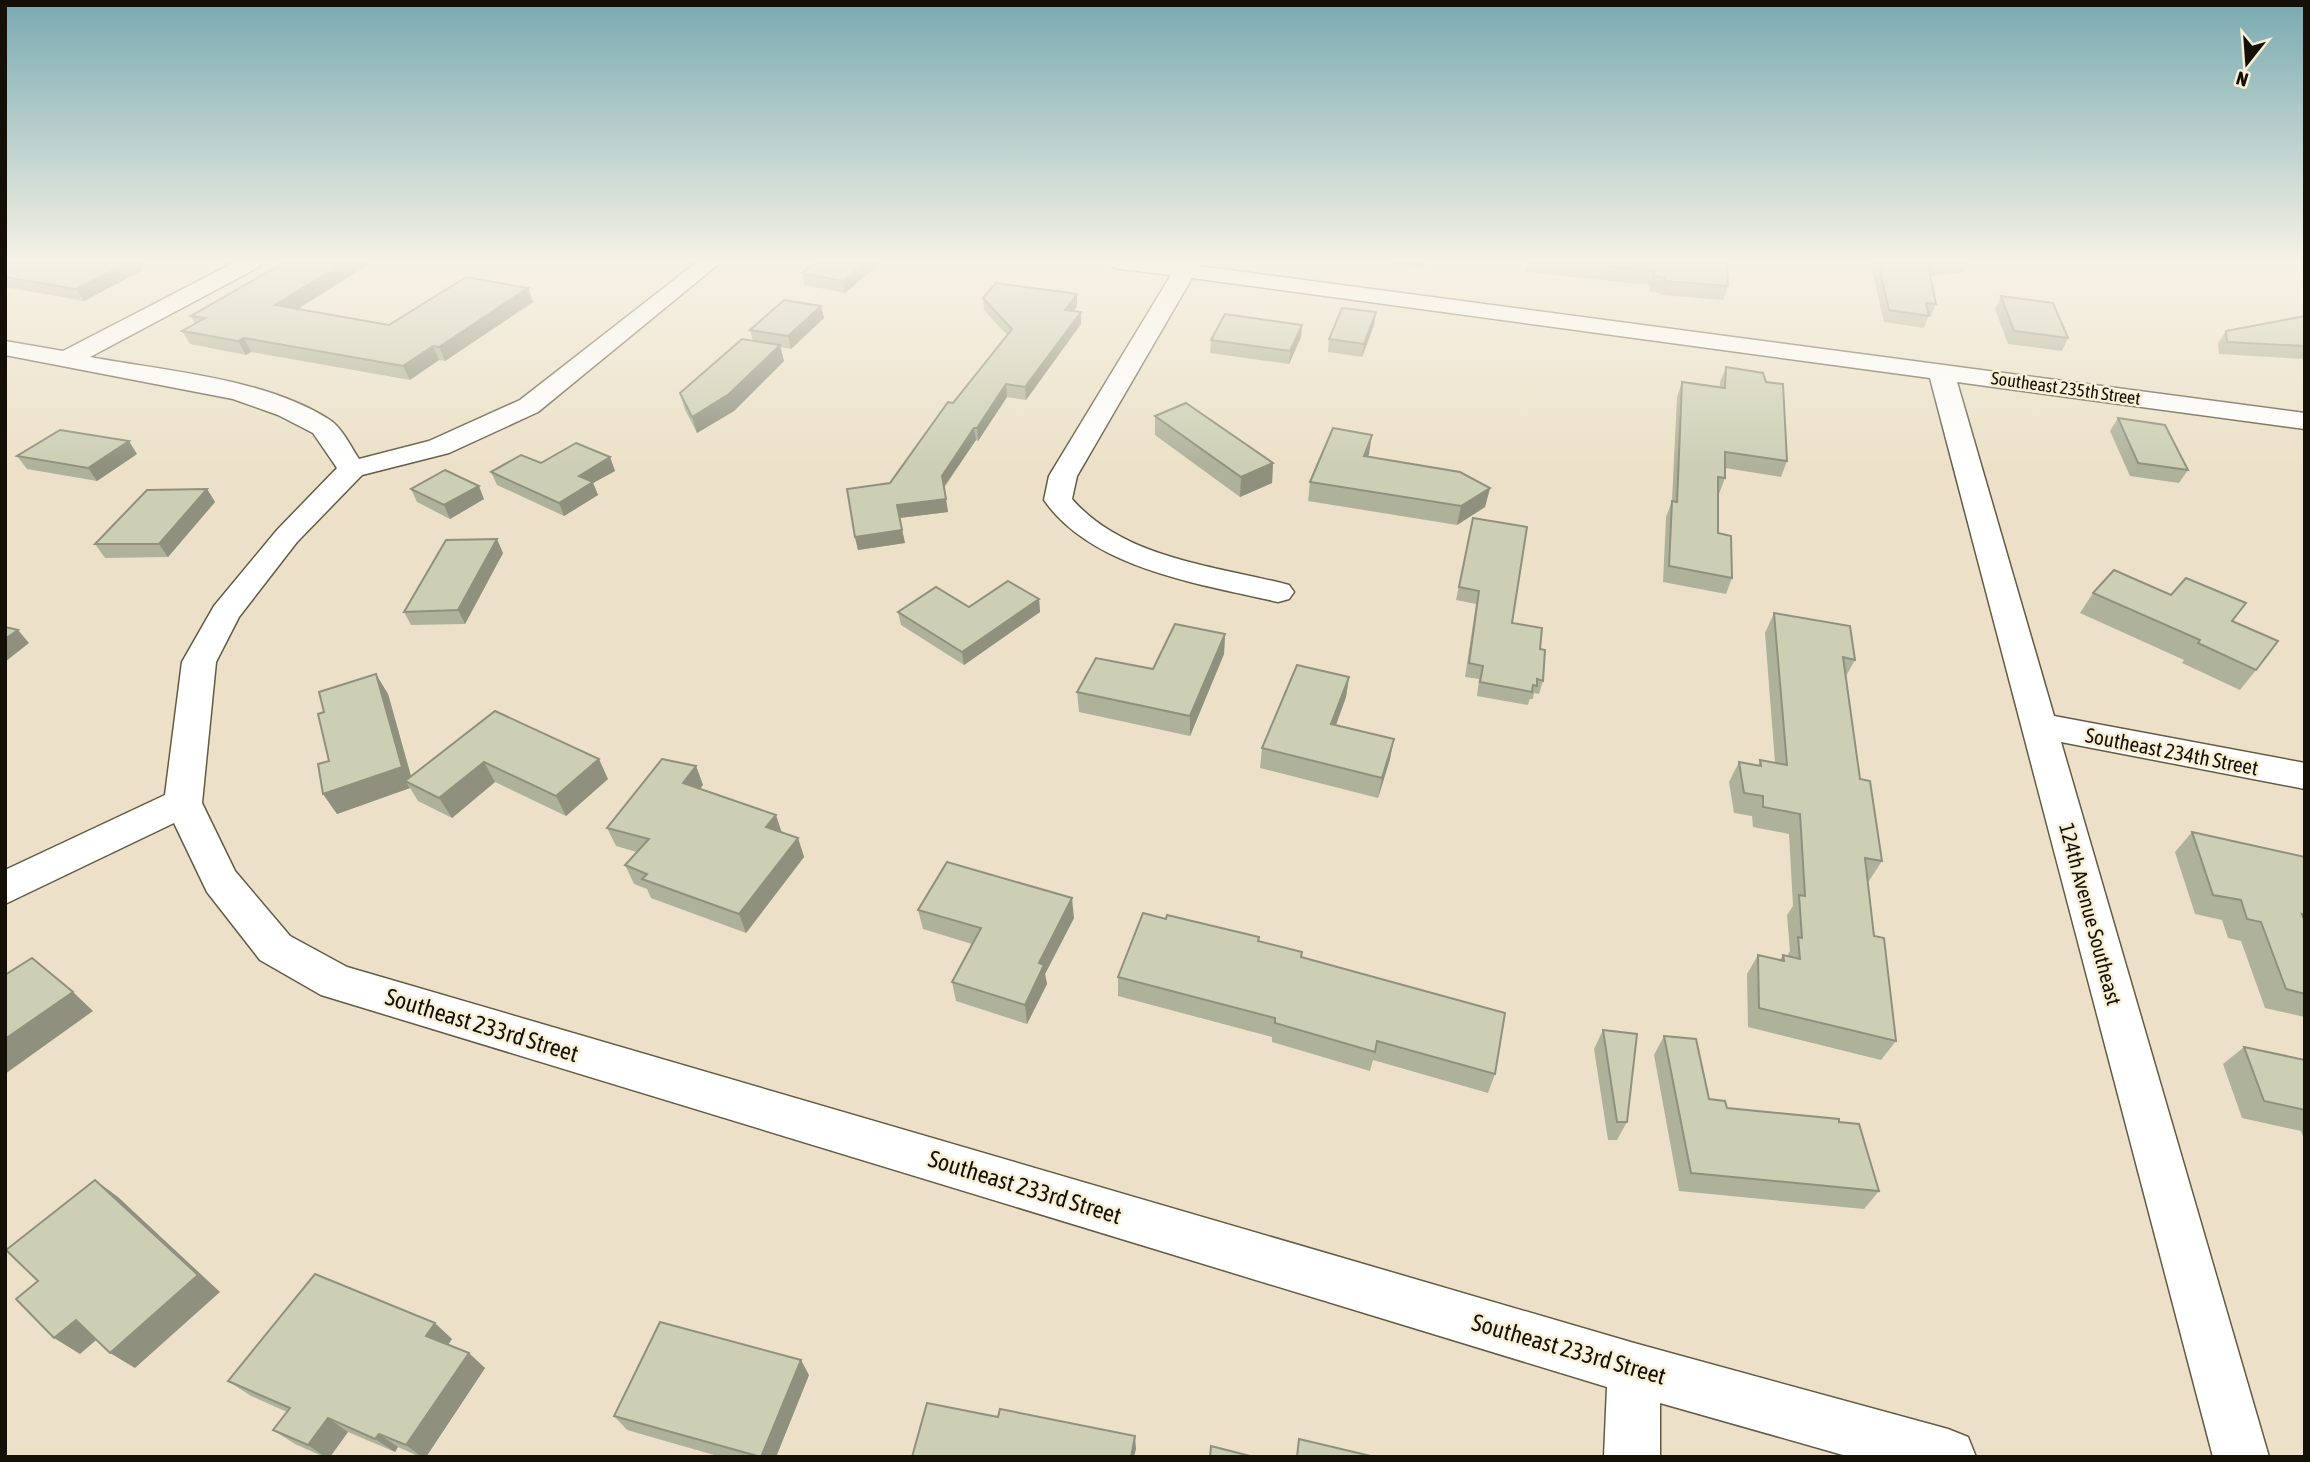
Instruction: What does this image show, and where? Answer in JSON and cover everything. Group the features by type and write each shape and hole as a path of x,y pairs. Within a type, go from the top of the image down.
{"street":[{"path":"67,359 122,330"},
{"path":"5,888 183,803 199,662 225,613 287,536 352,469 439,447 529,406 624,330"},
{"path":"1149,330 1063,476 1058,500 1066,513 1080,525 1139,555 1185,570 1278,592"},
{"name":"Southeast 235th Street","path":"1648,330 2305,421"},
{"path":"5,348 239,392 323,427 352,469"},
{"name":"124th Avenue Southeast","path":"1941,371 2241,1457"},
{"name":"Southeast 234th Street","path":"2040,726 2305,776"},
{"name":"Southeast 233rd Street","path":"183,803 221,881 275,948 336,982 1634,1369 1948,1457"},
{"path":"1632,1457 1634,1369"}],"building":[{"path":"464,330 439,347 433,346 403,366 244,338 238,341 182,331"},
{"path":"751,330 794,330 788,336"},
{"path":"1011,330 1067,330 1025,387 1006,384 977,428 974,428 942,476 946,499 897,505 902,530 855,537 847,489 890,483 948,402 953,403"},
{"path":"1216,330 1300,330 1290,351 1211,340"},
{"path":"1333,330 1369,330 1364,344 1329,339"},
{"path":"2065,330 2068,338 2014,331"},
{"path":"2305,330 2305,346 2227,342 2226,331"},
{"path":"742,339 780,345 729,394 692,417 680,393"},
{"path":"1726,367 1763,373 1766,382 1783,384 1787,461 1725,452 1725,478 1718,477 1718,533 1731,536 1732,578 1669,566 1672,501 1677,502 1682,382 1725,388"},
{"path":"1186,403 1273,463 1241,477 1155,416"},
{"path":"2118,418 2165,425 2188,470 2138,463"},
{"path":"1333,428 1372,435 1364,456 1460,472 1490,488 1461,506 1310,482"},
{"path":"60,430 129,441 88,468 17,456"},
{"path":"576,443 610,457 579,476 593,482 559,503 491,472 521,455 541,463"},
{"path":"445,470 479,486 444,505 411,489"},
{"path":"207,489 159,544 95,544 147,490"},
{"path":"1473,518 1527,527 1512,623 1542,628 1540,649 1545,650 1543,681 1537,679 1537,686 1533,685 1532,692 1480,682 1483,666 1469,663 1479,591 1459,587"},
{"path":"497,539 458,610 404,612 446,540"},
{"path":"2114,570 2171,595 2186,578 2246,603 2232,621 2278,641 2256,670 2198,643 2200,640 2093,593"},
{"path":"1008,581 1039,599 962,652 898,612 936,587 969,607"},
{"path":"1774,613 1850,626 1855,660 1843,657 1860,779 1870,781 1882,861 1865,858 1874,936 1884,938 1896,1041 1759,1008 1758,955 1784,961 1783,955 1800,959 1798,937 1802,938 1799,895 1805,896 1800,814 1763,807 1763,796 1744,793 1739,762 1761,766 1760,760 1787,765"},
{"path":"1175,624 1225,634 1190,716 1077,692 1096,658 1153,669"},
{"path":"5,627 18,630 5,639"},
{"path":"1297,665 1349,677 1331,724 1394,739 1382,778 1262,748"},
{"path":"376,674 402,767 323,794 318,764 329,761 318,714 324,712 319,692"},
{"path":"495,711 599,759 556,796 484,762 439,798 405,781"},
{"path":"662,759 696,766 683,783 776,815 766,827 798,838 739,914 642,879 647,874 625,865 649,839 607,828"},
{"path":"2192,832 2305,857 2305,915 2302,914 2305,922 2305,994 2286,989 2261,922 2247,919 2241,900 2213,895"},
{"path":"947,862 1072,898 1039,963 1044,965 1025,1005 952,982 981,928 918,910"},
{"path":"1143,913 1166,919 1167,915 1259,937 1258,941 1302,952 1301,957 1505,1013 1495,1074 1377,1041 1375,1052 1275,1023 1275,1018 1118,977"},
{"path":"32,958 73,992 5,1039 5,975"},
{"path":"1603,1030 1637,1034 1627,1122 1617,1122"},
{"path":"1664,1036 1696,1039 1709,1099 1725,1101 1727,1108 1839,1119 1839,1122 1859,1124 1879,1191 1691,1173"},
{"path":"2244,1047 2305,1060 2305,1110 2264,1101"},
{"path":"95,1180 198,1275 110,1353 76,1320 54,1338 16,1299 38,1281 6,1250"},
{"path":"315,1274 435,1323 426,1336 469,1353 406,1445 379,1434 375,1439 328,1418 308,1445 273,1430 290,1408 228,1381"},
{"path":"660,1322 801,1360 761,1457 614,1416"},
{"path":"927,1403 998,1417 1000,1409 1135,1436 1131,1457 912,1457"},
{"path":"1299,1439 1375,1457 1297,1457"},
{"path":"1211,1446 1254,1457 1210,1457"}]}
